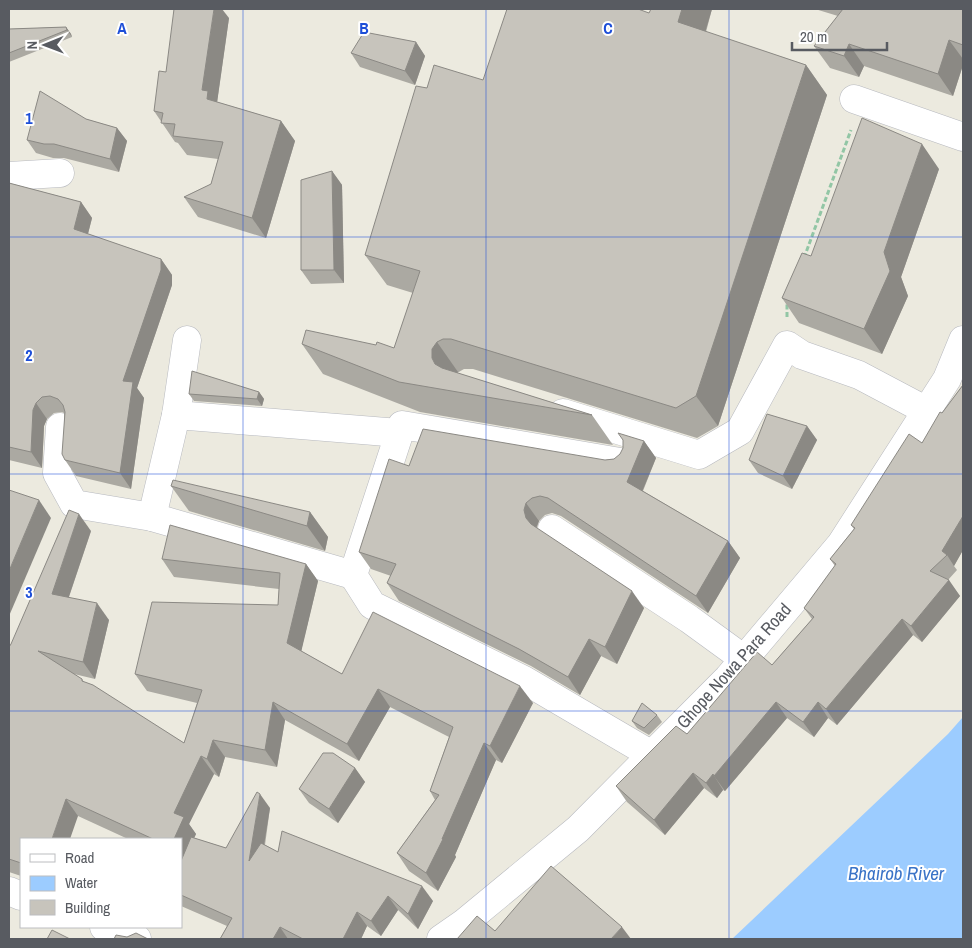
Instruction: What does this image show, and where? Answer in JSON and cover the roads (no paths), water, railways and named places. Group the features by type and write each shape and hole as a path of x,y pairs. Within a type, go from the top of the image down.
{"street":[{"path":"854,99 963,137"},
{"path":"9,176 60,173"},
{"path":"152,517 176,415 187,340"},
{"name":"Ghope Nowa Para Road","path":"441,939 464,923 578,829 728,678 841,544 947,379 963,340"},
{"path":"542,407 699,455 740,431 787,345 802,355 859,375 927,411"},
{"path":"176,415 399,433"},
{"path":"353,575 402,425 620,462"},
{"path":"60,428 57,473 74,504"},
{"path":"74,504 152,517 353,575 372,605 524,680 652,755"},
{"path":"63,530 74,504"},
{"path":"552,529 689,619 744,659"}],"water":[{"name":"Bhairob River","path":"963,717 963,939 732,939 948,734"}]}
